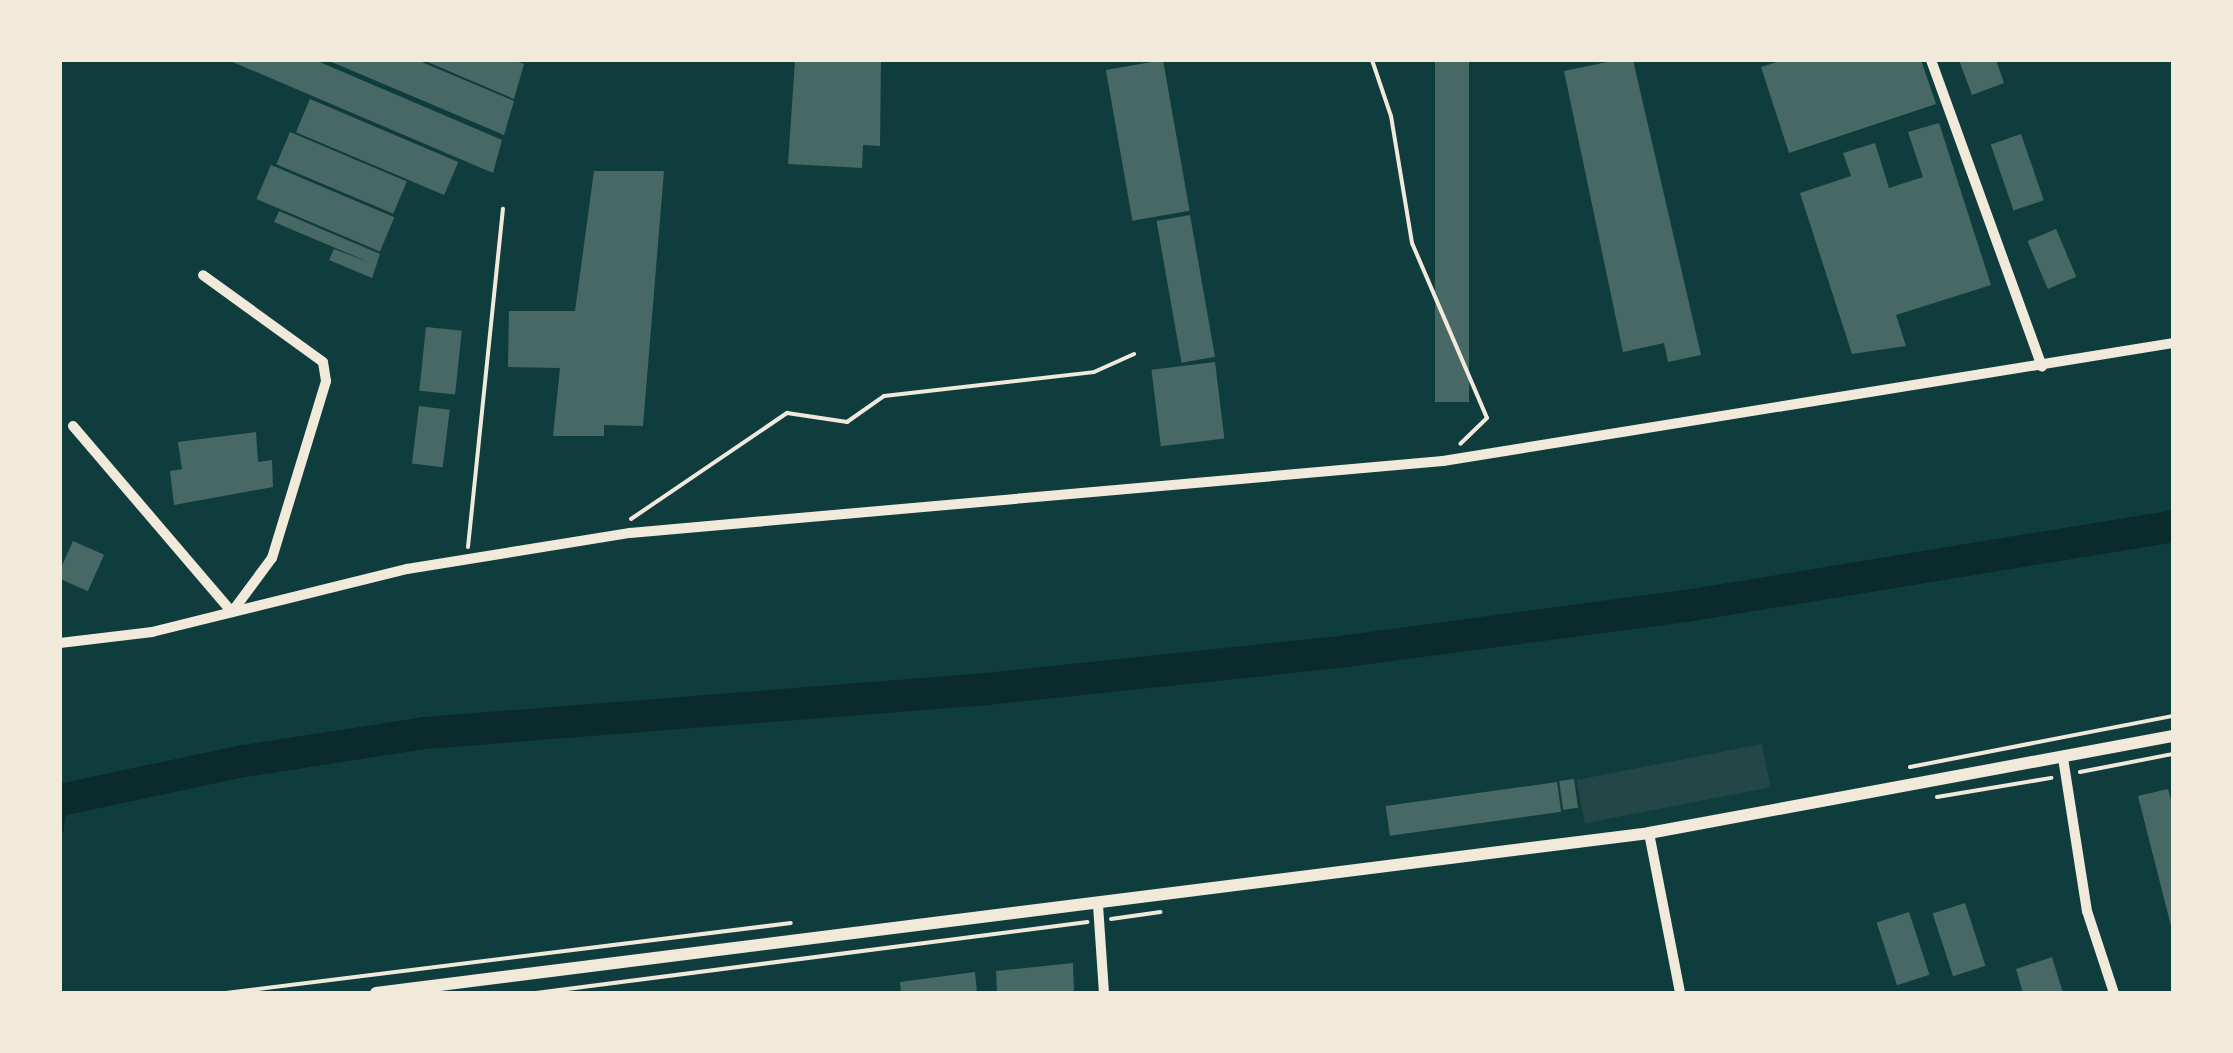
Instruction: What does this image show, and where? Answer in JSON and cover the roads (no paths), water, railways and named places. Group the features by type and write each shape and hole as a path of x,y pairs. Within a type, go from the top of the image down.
{"street":[{"path":"1931,60 2042,366"},
{"path":"203,275 323,362 326,381 272,558 232,612"},
{"path":"60,643 152,632 467,558 630,533 1442,461 2173,343"},
{"path":"73,426 232,612"},
{"path":"376,993 1649,833 2173,736"},
{"path":"2062,758 2087,910 2114,993"},
{"path":"1649,833 1680,993"},
{"path":"1098,905 1104,993"}],"waterway":[{"path":"60,800 244,761 425,733 987,689 1347,651 1686,606 2173,526"},
{"path":"60,832 65,799"}]}
